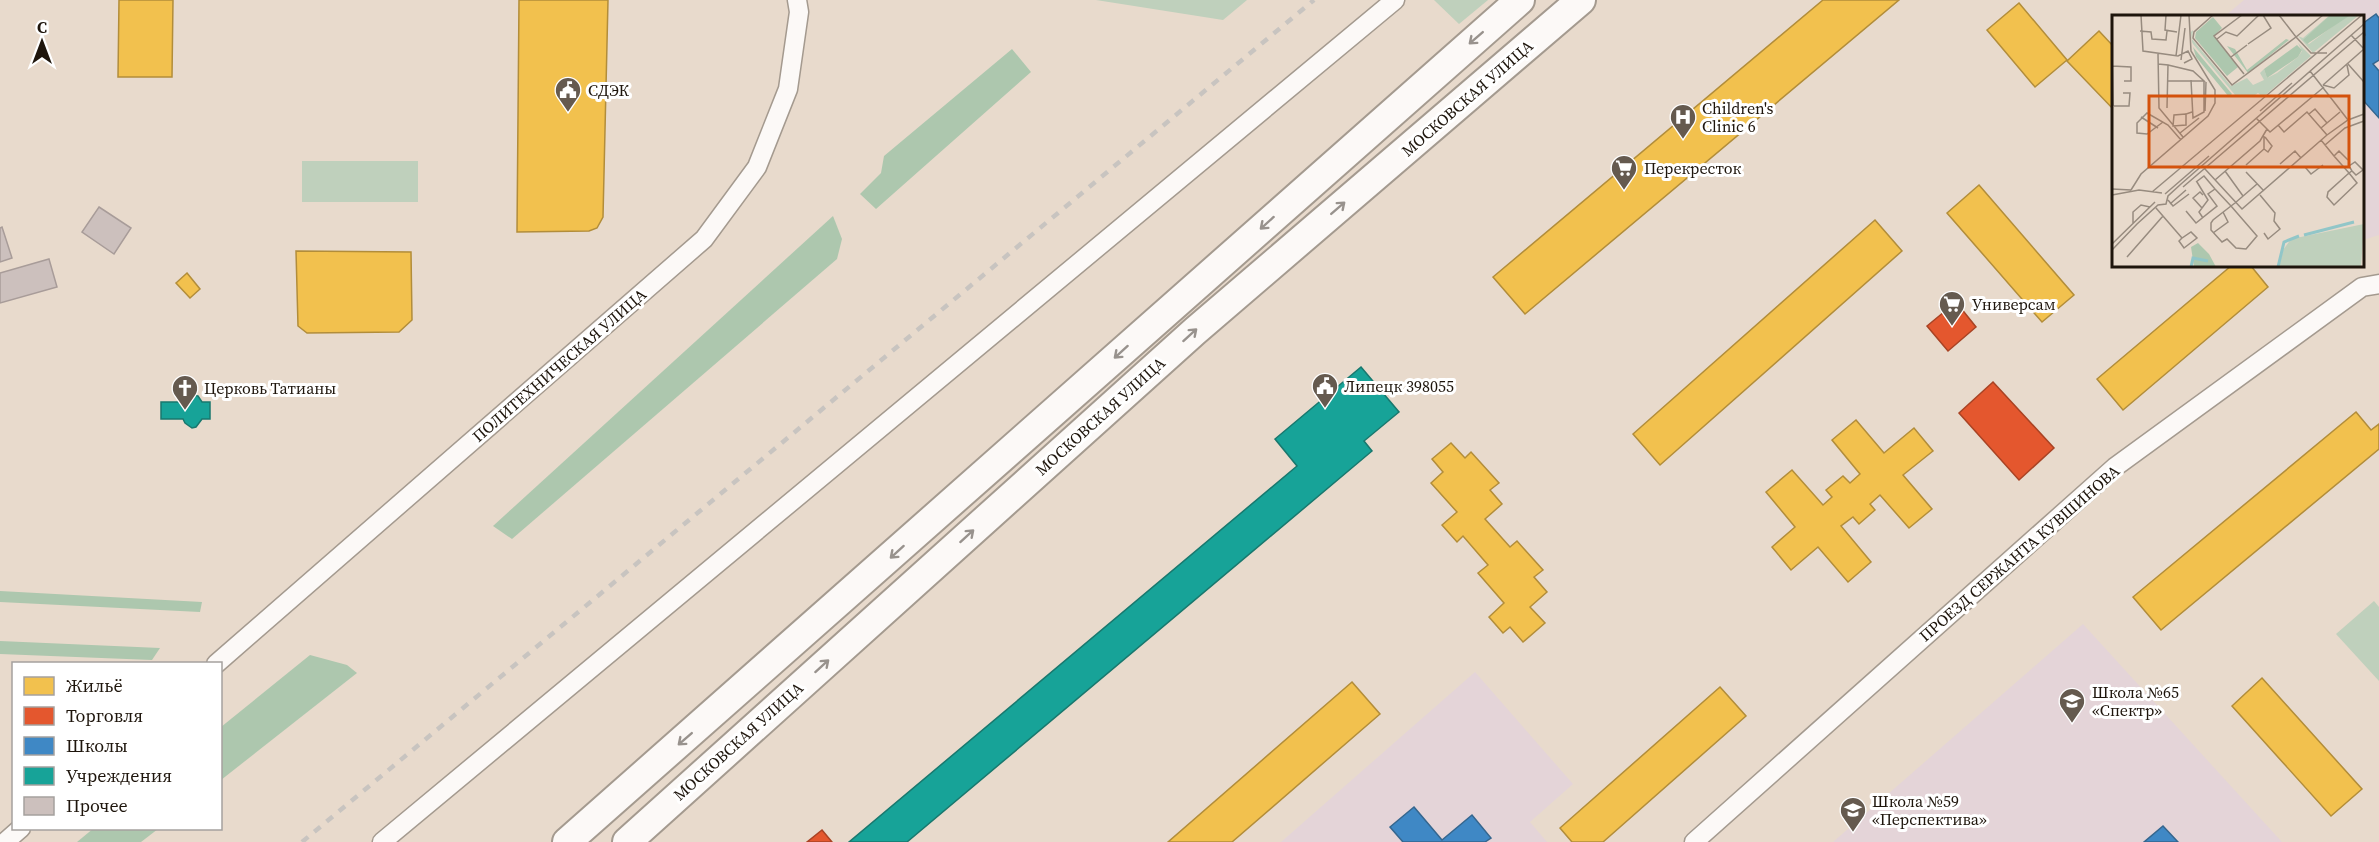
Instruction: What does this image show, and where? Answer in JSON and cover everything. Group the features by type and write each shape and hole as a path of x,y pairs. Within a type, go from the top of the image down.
{"main road":[{"name":"МОСКОВСКАЯ УЛИЦА","path":"567,842 1520,0"},
{"name":"МОСКОВСКАЯ УЛИЦА","path":"627,842 1195,331 1581,0"}],"street":[{"name":"ПОЛИТЕХНИЧЕСКАЯ УЛИЦА","path":"217,662 704,239 756,167 788,88 799,12 797,0"},
{"path":"382,842 1395,0"},
{"name":"ПРОЕЗД СЕРЖАНТА КУВШИНОВА","path":"1694,842 2115,467 2371,285"},
{"path":"5,842 19,830"}],"shaded area":[{"path":"2244,0 2379,0 2379,235 2364,240 2364,15 2226,15"},
{"name":"Школа №65 «Спектр»","path":"2083,624 2282,842 1833,842"},
{"path":"1475,672 1573,784 1530,822 1547,842 1281,842"}],"green space":[{"path":"1096,0 1247,0 1223,20"},
{"path":"1434,0 1488,0 1459,24"},
{"path":"1012,49 1031,72 876,209 860,194 881,173 884,156"},
{"path":"302,161 418,161 418,202 302,202"},
{"path":"833,216 842,239 837,259 512,539 493,526"},
{"path":"0,591 202,602 200,612 0,602"},
{"path":"2374,601 2379,607 2379,681 2336,634"},
{"path":"0,641 160,648 152,660 0,654"},
{"path":"310,655 347,665 357,673 222,779 222,726"},
{"path":"92,830 157,830 141,842 77,842"}],"building: Жильё":[{"path":"119,0 173,0 172,77 118,77"},
{"path":"519,0 608,0 603,217 597,228 589,231 517,232"},
{"path":"1823,0 1899,0 1525,314 1493,277"},
{"path":"2019,3 2067,60 2035,87 1987,30"},
{"path":"2099,31 2112,45 2112,108 2067,61"},
{"path":"1979,185 2074,295 2042,322 1947,213"},
{"path":"1875,220 1902,251 1660,465 1633,434"},
{"path":"296,251 411,252 412,320 399,332 307,333 298,326"},
{"path":"2230,267 2252,267 2268,287 2123,410 2097,379"},
{"path":"187,273 200,289 190,298 176,283"},
{"path":"2356,412 2371,430 2379,424 2379,449 2161,630 2133,597"},
{"path":"1856,420 1884,453 1914,428 1933,451 1903,475 1932,509 1909,528 1880,495 1870,504 1875,510 1859,524 1853,517 1841,526 1871,562 1848,582 1818,547 1791,570 1772,547 1795,527 1766,492 1792,470 1823,505 1832,497 1826,490 1843,476 1850,483 1860,474 1832,440"},
{"path":"1451,443 1465,458 1471,452 1499,483 1490,490 1502,504 1485,519 1510,547 1517,541 1543,570 1534,577 1547,592 1530,607 1545,623 1523,642 1510,627 1503,633 1489,617 1504,603 1478,573 1488,565 1463,536 1457,542 1442,525 1457,512 1431,483 1443,472 1432,459"},
{"path":"2262,678 2362,789 2331,816 2232,706"},
{"path":"1352,682 1380,714 1232,842 1168,842"},
{"path":"1720,687 1746,716 1603,842 1572,842 1560,828"}],"building: Торговля":[{"name":"Универсам","path":"1956,302 1976,327 1948,351 1927,326"},
{"path":"1993,382 2054,448 2019,480 1959,413"},
{"path":"822,830 832,842 807,842"}],"building: Школы":[{"path":"2376,14 2379,18 2379,60 2373,64 2379,71 2379,118 2364,101 2364,23"},
{"path":"1414,807 1442,840 1472,815 1491,838 1485,842 1403,842 1390,827"},
{"path":"2163,826 2178,842 2144,842"}],"building: Учреждения":[{"path":"1361,367 1399,412 1364,441 1372,451 907,842 849,842 1297,466 1275,439"},
{"name":"Церковь Татианы","path":"190,395 198,396 202,402 210,402 210,419 202,419 196,427 192,428 183,419 161,419 161,402 184,402"}],"building: Прочее":[{"path":"99,207 131,228 114,254 82,232"},
{"path":"2,227 12,258 0,262 0,228"},
{"path":"49,259 57,287 0,303 0,273"}],"railway":[{"path":"302,842 1314,0"}],"place":[{"name":"СДЭК","path":"568,113"},
{"name":"Children's Clinic 6","path":"1683,140"},
{"name":"Перекресток","path":"1624,191"},
{"name":"Универсам","path":"1952,327"},
{"name":"Липецк 398055","path":"1325,409"},
{"name":"Церковь Татианы","path":"185,411"},
{"name":"Школа №65 «Спектр»","path":"2072,724"},
{"name":"Школа №59 «Перспектива»","path":"1853,833"}]}
